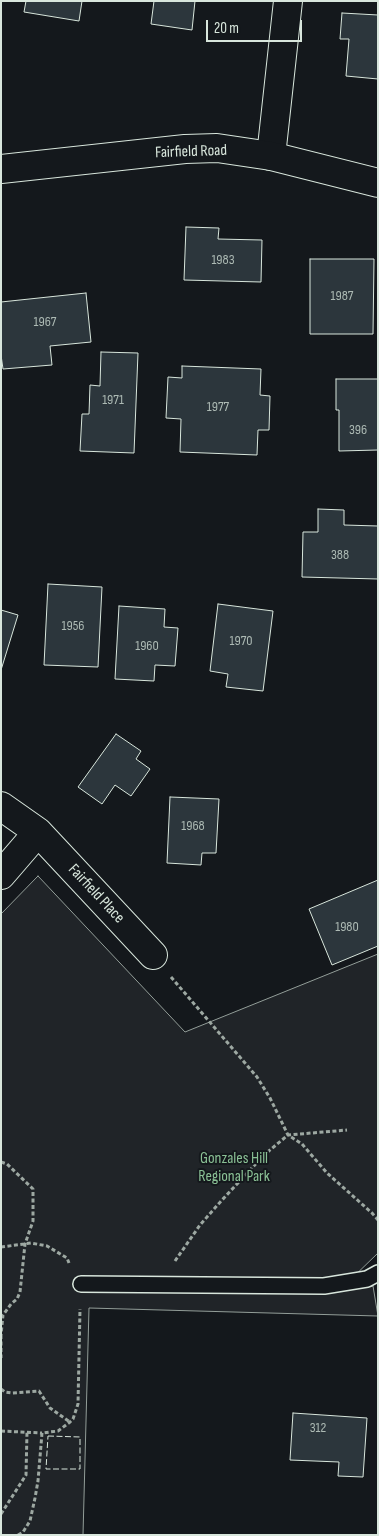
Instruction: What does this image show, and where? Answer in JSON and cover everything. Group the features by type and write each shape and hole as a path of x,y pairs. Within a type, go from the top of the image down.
{"street":[{"path":"271,156 288,1"},
{"name":"Fairfield Road","path":"1,169 185,149 217,148 271,156 378,183"},
{"name":"Fairfield Place","path":"1,806 38,832 153,956"},
{"path":"1,876 38,832"}],"lane":[{"path":"81,1284 324,1286 367,1279 378,1273"}],"path":[{"path":"153,956 257,1077 270,1098 288,1135 302,1144 327,1173 378,1220"},
{"path":"159,1284 200,1225 264,1155 288,1135 347,1130"},
{"path":"1,1162 7,1164 34,1190 33,1221 25,1244 20,1292 17,1300 3,1315 1,1358"},
{"path":"1,1247 31,1243 47,1246 67,1258 81,1284 78,1404 73,1419 58,1431 42,1433 1,1431"},
{"path":"1,1389 12,1394 39,1391 50,1408 70,1422"},
{"path":"1,1514 26,1475 27,1432"},
{"path":"18,1535 23,1532 30,1521 38,1481 42,1433"}],"green space":[{"name":"Gonzales Hill Regional Park","path":"38,876 185,1032 378,954 378,1253 345,1285 373,1286 378,1316 89,1308 83,1535 1,1535 1,914"}],"building":[{"path":"26,1 82,1 79,21 24,12"},
{"path":"154,1 195,1 192,30 151,24"},
{"path":"342,13 378,15 378,79 346,76 349,39 340,39"},
{"path":"186,227 219,228 218,239 262,240 261,282 184,280"},
{"path":"310,259 374,259 373,334 310,334"},
{"path":"86,293 91,342 50,346 52,365 3,369 1,355 1,302"},
{"path":"101,352 138,353 134,453 80,451 82,414 89,414 90,385 100,386"},
{"path":"182,366 261,369 260,395 270,396 269,430 258,430 257,455 180,452 181,419 166,418 168,377 182,378"},
{"path":"336,379 378,379 378,450 339,451 339,410 336,410"},
{"path":"318,509 344,510 344,525 378,526 378,579 302,577 303,532 318,532"},
{"path":"48,584 102,587 98,667 44,665"},
{"path":"218,604 273,611 263,691 226,687 228,674 210,671"},
{"path":"119,606 165,609 164,627 178,628 175,666 155,665 154,681 115,679"},
{"path":"1,610 18,615 1,670"},
{"path":"116,734 141,751 136,759 150,769 131,796 115,785 102,804 78,787"},
{"path":"170,797 219,799 216,853 202,853 201,865 167,863"},
{"path":"378,880 378,946 332,965 309,909"},
{"path":"293,1413 367,1418 363,1477 338,1476 339,1462 290,1460"}],"fence":[{"path":"48,1436 80,1437 80,1469 46,1469 48,1436"}]}
